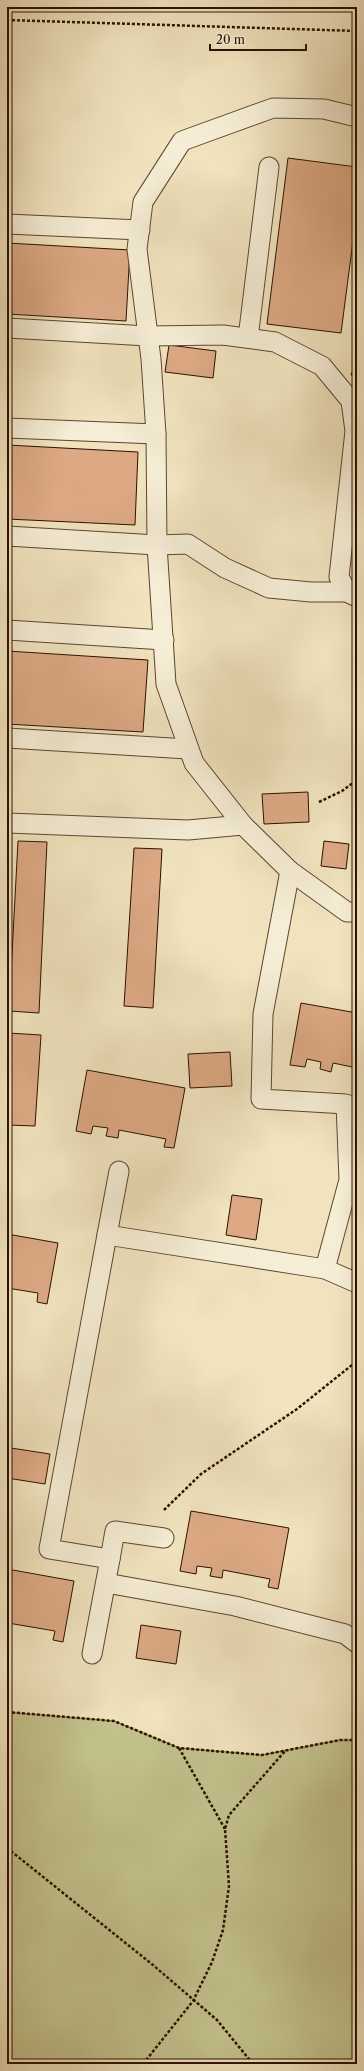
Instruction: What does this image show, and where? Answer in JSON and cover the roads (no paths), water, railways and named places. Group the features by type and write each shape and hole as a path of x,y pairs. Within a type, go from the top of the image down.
{"lane":[{"path":"357,117 324,110 273,108 182,141 143,202 137,250 148,336 156,434 157,545 166,684 194,763 243,825 290,871 347,912 357,912"},
{"path":"248,338 269,167"},
{"path":"7,224 140,230"},
{"path":"7,328 148,336 223,335 248,338 275,342 322,366 351,401 355,431 340,577 352,594"},
{"path":"7,428 156,434"},
{"path":"7,536 157,545 188,544 225,568 269,588 352,594"},
{"path":"7,630 164,640"},
{"path":"7,738 188,749"},
{"path":"7,823 188,830 243,825"},
{"path":"290,871 263,1014 261,1099 346,1104 349,1180 325,1269"},
{"path":"110,1559 49,1549 119,1171"},
{"path":"107,1235 325,1269 357,1283"},
{"path":"92,1654 115,1531 164,1538"},
{"path":"106,1582 235,1606 345,1634 357,1643"}]}
